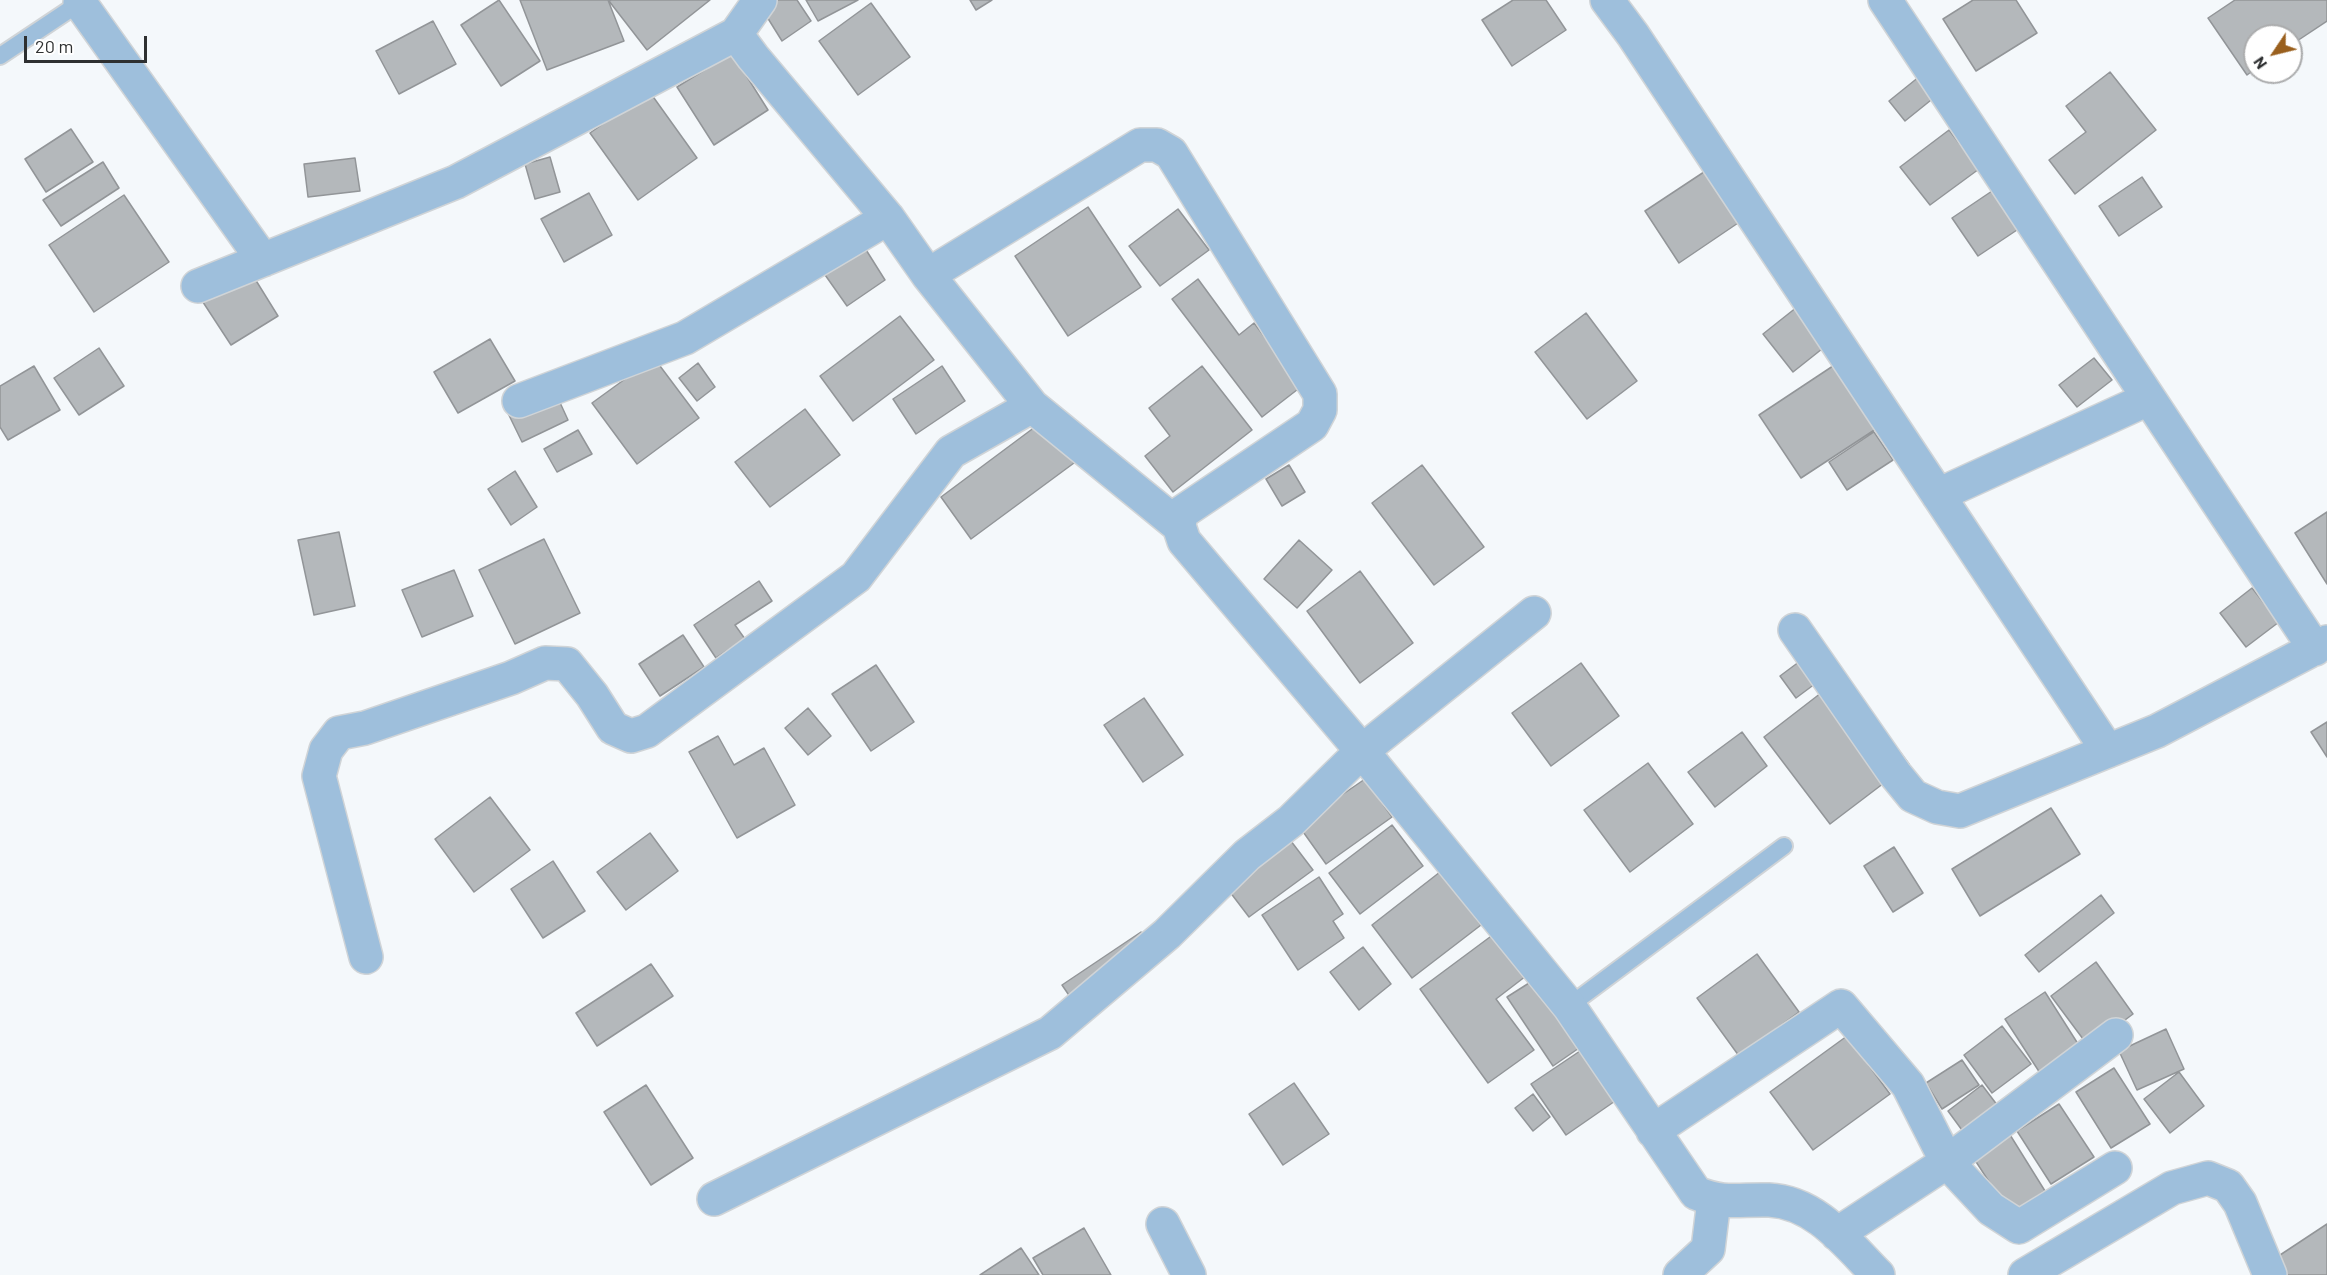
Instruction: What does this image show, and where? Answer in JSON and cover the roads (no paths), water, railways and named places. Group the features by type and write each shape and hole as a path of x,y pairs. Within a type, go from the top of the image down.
{"street":[{"path":"198,286 456,182 736,34 760,0"},
{"path":"1607,0 1633,35 2108,751"},
{"path":"1795,630 1913,796 1937,807 1960,811 2157,731 2321,646 2148,399 1885,0"},
{"path":"82,1 263,260"},
{"path":"736,34 888,218 928,275 1032,406 1179,526"},
{"path":"928,275 1140,145 1157,145 1171,153 1320,394 1320,410 1312,424 1181,513 1179,526 1184,541 1362,751 1569,1006 1696,1193 1714,1200 1771,1200 1812,1212 1878,1275"},
{"path":"519,401 685,338 888,218"},
{"path":"1938,495 2148,399"},
{"path":"366,957 319,776 326,750 339,734 365,728 511,678 545,663 567,664 592,695 613,728 631,736 647,731 856,577 951,453 1032,406"},
{"path":"714,1199 1050,1033 1159,941 1247,855 1291,821 1362,751 1534,613"},
{"path":"1653,1131 1841,1006 1908,1085 1947,1162 1991,1209 2019,1227 2115,1168"},
{"path":"1836,1234 1947,1162 2116,1035"},
{"path":"2025,1275 2172,1188 2208,1178 2228,1186 2240,1203 2270,1275"},
{"path":"1680,1275 1708,1250 1714,1200"},
{"path":"1163,1224 1189,1275"}],"lane":[{"path":"0,56 82,1"},
{"path":"1569,1006 1784,846"}]}
